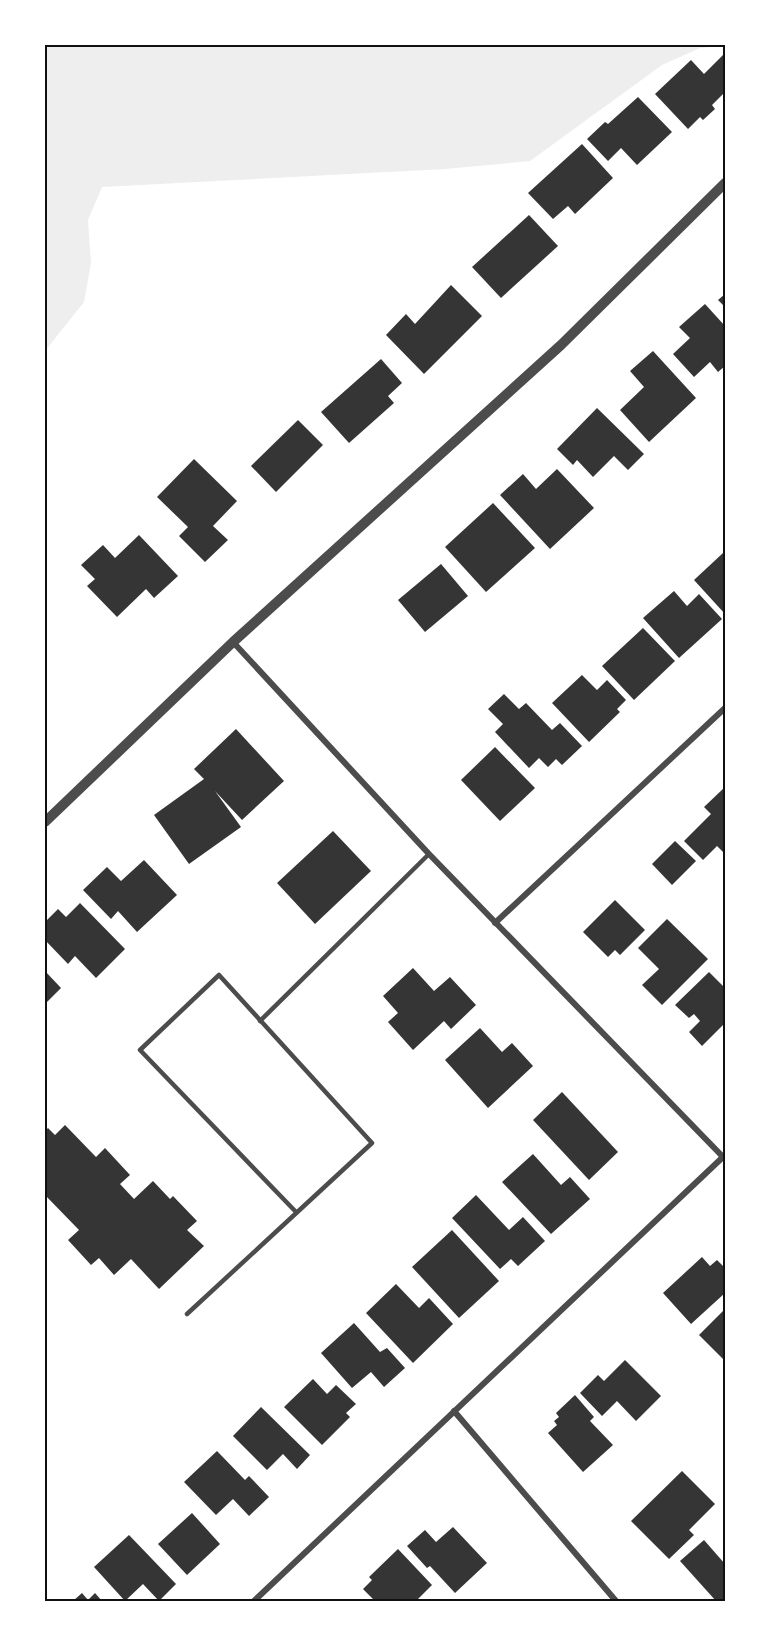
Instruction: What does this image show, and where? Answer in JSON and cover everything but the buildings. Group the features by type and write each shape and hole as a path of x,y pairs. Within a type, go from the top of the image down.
{"street":[{"path":"45,822 233,642 561,345 725,183"},
{"path":"233,642 429,854 724,1158 254,1601"},
{"path":"495,922 725,708"},
{"path":"454,1411 616,1601"}],"lane":[{"path":"261,1022 429,854"},
{"path":"187,1314 372,1143 219,975 140,1050 296,1212"}],"shaded area":[{"path":"45,45 725,46 700,48 662,65 530,161 445,169 102,187 88,220 91,263 84,302 45,351"}]}
